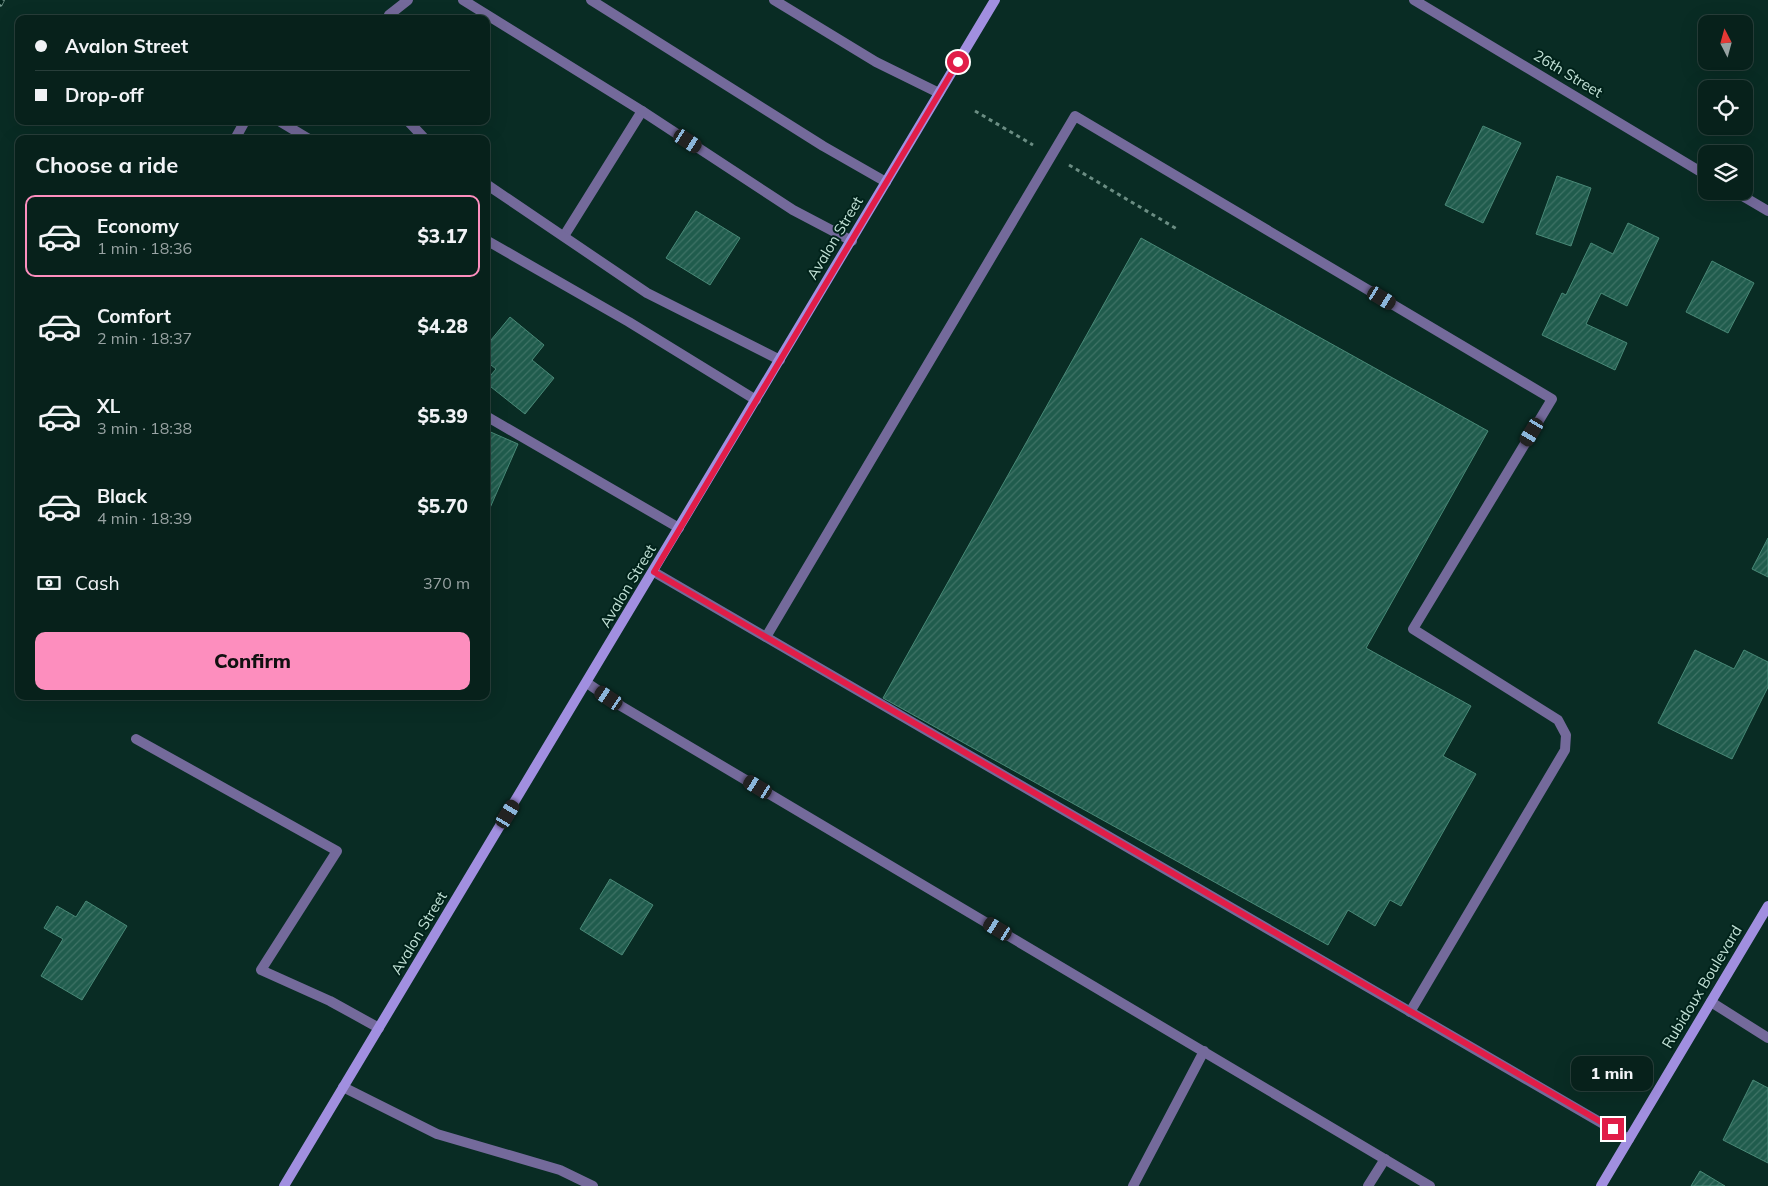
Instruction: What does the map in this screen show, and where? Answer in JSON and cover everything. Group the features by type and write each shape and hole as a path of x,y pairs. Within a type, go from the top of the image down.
{"street":[{"path":"389,15 408,0"},
{"path":"463,0 487,15"},
{"path":"592,0 823,146 886,182"},
{"path":"774,0 876,62 939,93"},
{"name":"Avalon Street","path":"284,1186 654,572 995,0"},
{"name":"26th Street","path":"1414,0 1698,169"},
{"path":"490,17 642,111 793,210 852,241"},
{"path":"564,236 642,111"},
{"path":"766,638 1075,116 1552,399 1413,630 1558,720 1566,735 1565,750 1410,1012"},
{"path":"286,125 302,135"},
{"path":"412,125 421,135"},
{"path":"490,187 647,293 780,360"},
{"path":"1749,200 1768,211"},
{"path":"490,242 629,322 756,400"},
{"path":"490,418 680,528"},
{"path":"654,572 1629,1139"},
{"path":"587,683 638,716 1430,1186"},
{"path":"136,739 337,851 261,970 330,1001 379,1028"},
{"name":"Rubidoux Boulevard","path":"1601,1186 1768,906"},
{"path":"1711,1002 1768,1038"},
{"path":"1132,1186 1204,1051"},
{"path":"343,1087 437,1134 560,1170 593,1186"},
{"path":"1368,1186 1384,1159"}],"path":[{"path":"976,111 1177,229"}],"building":[{"path":"1483,126 1521,143 1483,223 1445,205"},
{"path":"1557,176 1591,188 1571,246 1536,234"},
{"path":"696,211 740,238 710,285 666,258"},
{"path":"1628,223 1659,238 1627,306 1601,293 1586,324 1627,343 1615,370 1542,335 1562,293 1566,295 1591,243 1613,254"},
{"path":"1141,238 1488,431 1366,648 1471,706 1443,756 1476,774 1401,906 1390,900 1375,926 1348,910 1328,945 883,698"},
{"path":"1712,261 1754,283 1728,333 1686,312"},
{"path":"510,317 544,345 532,360 554,378 525,414 490,386 490,376 496,369 490,364 490,341"},
{"path":"490,432 518,444 490,508"},
{"path":"1768,538 1768,577 1752,569"},
{"path":"1695,650 1734,669 1744,650 1768,662 1768,687 1732,759 1658,723"},
{"path":"610,879 653,905 622,955 580,929"},
{"path":"86,901 127,926 82,1000 41,976 63,939 44,928 57,906 76,917"},
{"path":"1753,1080 1768,1088 1768,1163 1723,1140"},
{"path":"1700,1171 1725,1186 1691,1186"}],"railway":[{"path":"0,4 2,0"}],"route":[{"path":"958,62 654,572 1613,1129"}]}
